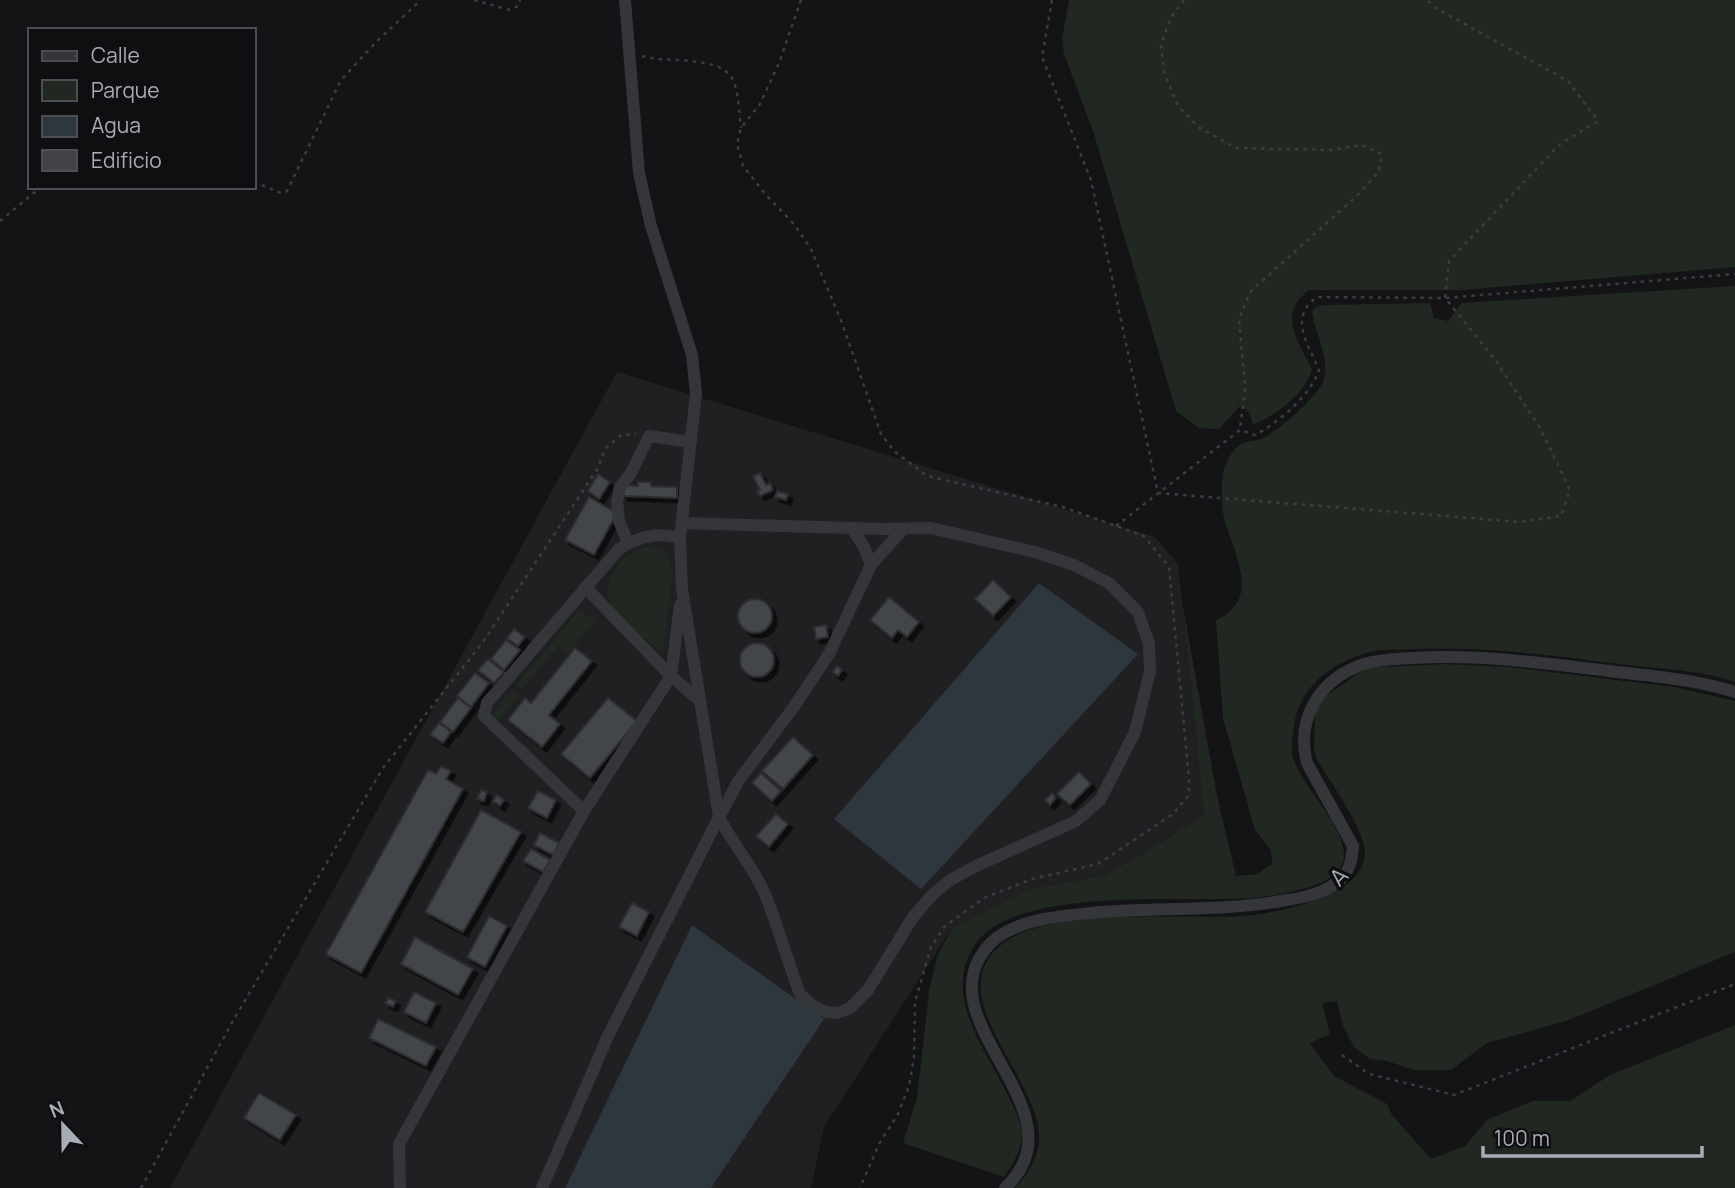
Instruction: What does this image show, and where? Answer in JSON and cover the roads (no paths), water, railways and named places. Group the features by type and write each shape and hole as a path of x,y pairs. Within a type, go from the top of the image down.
{"street":[{"path":"625,0 639,173 651,226 692,355 696,393 680,538 682,589 719,817 751,866 764,892 800,994 812,1006 826,1012 837,1013 850,1009 863,996 914,916 931,896 950,880 1076,821 1100,800 1135,732 1150,671 1149,644 1138,612 1109,583 1074,565 1035,552 931,528 682,523"},
{"path":"628,543 619,522 617,501 620,487 631,473 649,436 691,442"},
{"path":"852,528 872,565"},
{"path":"542,1188 608,1036 738,780 793,708 829,654 872,565 903,529"},
{"path":"584,811 484,716 487,703 619,549 655,534 680,538"},
{"path":"585,587 671,676 701,701"},
{"path":"400,1188 398,1144 584,811 671,676 682,589"},
{"name":"A","path":"1005,1188 1020,1170 1029,1138 1023,1110 976,1010 972,977 984,951 994,939 1006,931 1031,921 1056,916 1128,909 1254,906 1301,897 1328,888 1340,880 1349,869 1353,846 1307,763 1304,752 1305,728 1308,712 1315,699 1323,689 1351,669 1379,660 1432,657 1512,659 1676,680 1735,692"}],"water":[{"path":"1039,583 1138,654 921,889 834,819"},
{"path":"692,925 824,1019 711,1188 565,1188"}]}
